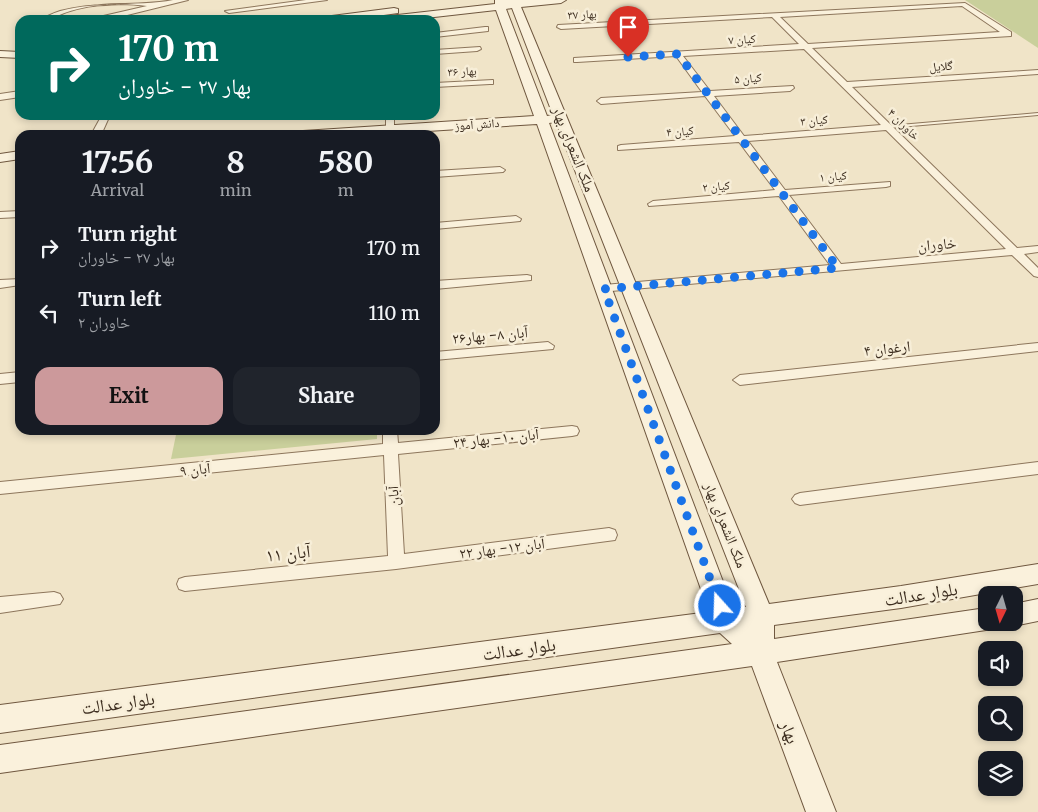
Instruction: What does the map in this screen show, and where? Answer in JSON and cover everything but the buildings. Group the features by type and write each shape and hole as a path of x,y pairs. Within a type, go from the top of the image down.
{"street":[{"path":"122,15 147,10 152,5 185,0"},
{"path":"229,11 324,0"},
{"path":"373,15 501,2 561,0"},
{"path":"54,15 58,12 89,5 135,1 147,2 152,5"},
{"path":"414,15 501,2"},
{"name":"ملک الشعرای بهار","path":"501,2 562,118 762,616 760,653"},
{"name":"ملک الشعرای بهار","path":"501,2 542,120 725,621 760,653"},
{"name":"بهار ۳۷","path":"561,26 963,4"},
{"name":"کیان ۷","path":"577,60 1008,34 963,4"},
{"name":"خاوران ۴","path":"774,15 1038,274"},
{"path":"440,34 485,29"},
{"path":"0,45 15,46"},
{"path":"440,52 477,49"},
{"path":"0,54 15,55"},
{"path":"678,54 838,268"},
{"name":"گلایل","path":"846,85 1038,72"},
{"name":"بهار ۳۶","path":"440,85 490,82"},
{"name":"کیان ۵","path":"601,101 790,88"},
{"path":"0,97 15,95"},
{"name":"دانش آموز","path":"391,130 562,118"},
{"path":"390,120 391,130"},
{"name":"کیان ۳","path":"742,139 888,127"},
{"name":"کیان ۴","path":"621,148 742,139"},
{"path":"0,158 15,156"},
{"path":"440,174 500,170"},
{"name":"کیان ۱","path":"782,193 886,184"},
{"name":"کیان ۲","path":"653,204 782,193"},
{"path":"0,216 15,214"},
{"path":"440,226 516,219"},
{"name":"خاوران","path":"604,289 1038,250"},
{"path":"440,285 527,278"},
{"path":"0,284 15,282"},
{"name":"۲۶آبان ۸- بهار","path":"440,356 548,346"},
{"name":"ارغوان ۴","path":"740,380 1038,348"},
{"path":"0,379 15,378"},
{"name":"آبان ۱۰- بهار ۲۴","path":"390,449 572,431"},
{"name":"آبان","path":"390,435 396,562"},
{"name":"آبان ۹","path":"0,488 390,449"},
{"path":"800,499 1038,468"},
{"name":"آبان ۱۲- بهار ۲۲","path":"396,562 609,535"},
{"name":"آبان ۱۱","path":"185,584 396,562"},
{"name":"بلوار عدالت","path":"0,719 902,597 1038,574"},
{"path":"0,605 54,600"},
{"path":"1023,612 1038,610"},
{"path":"0,760 760,653 978,620"},
{"name":"بهار","path":"760,653 821,812"}],"lane":[{"path":"888,127 1038,114"}],"green space":[{"path":"965,0 1038,0 1038,48"},
{"path":"176,435 377,435 377,439 171,459"}],"route":[{"path":"628,57 678,54 838,268 604,289 720,606"}]}
